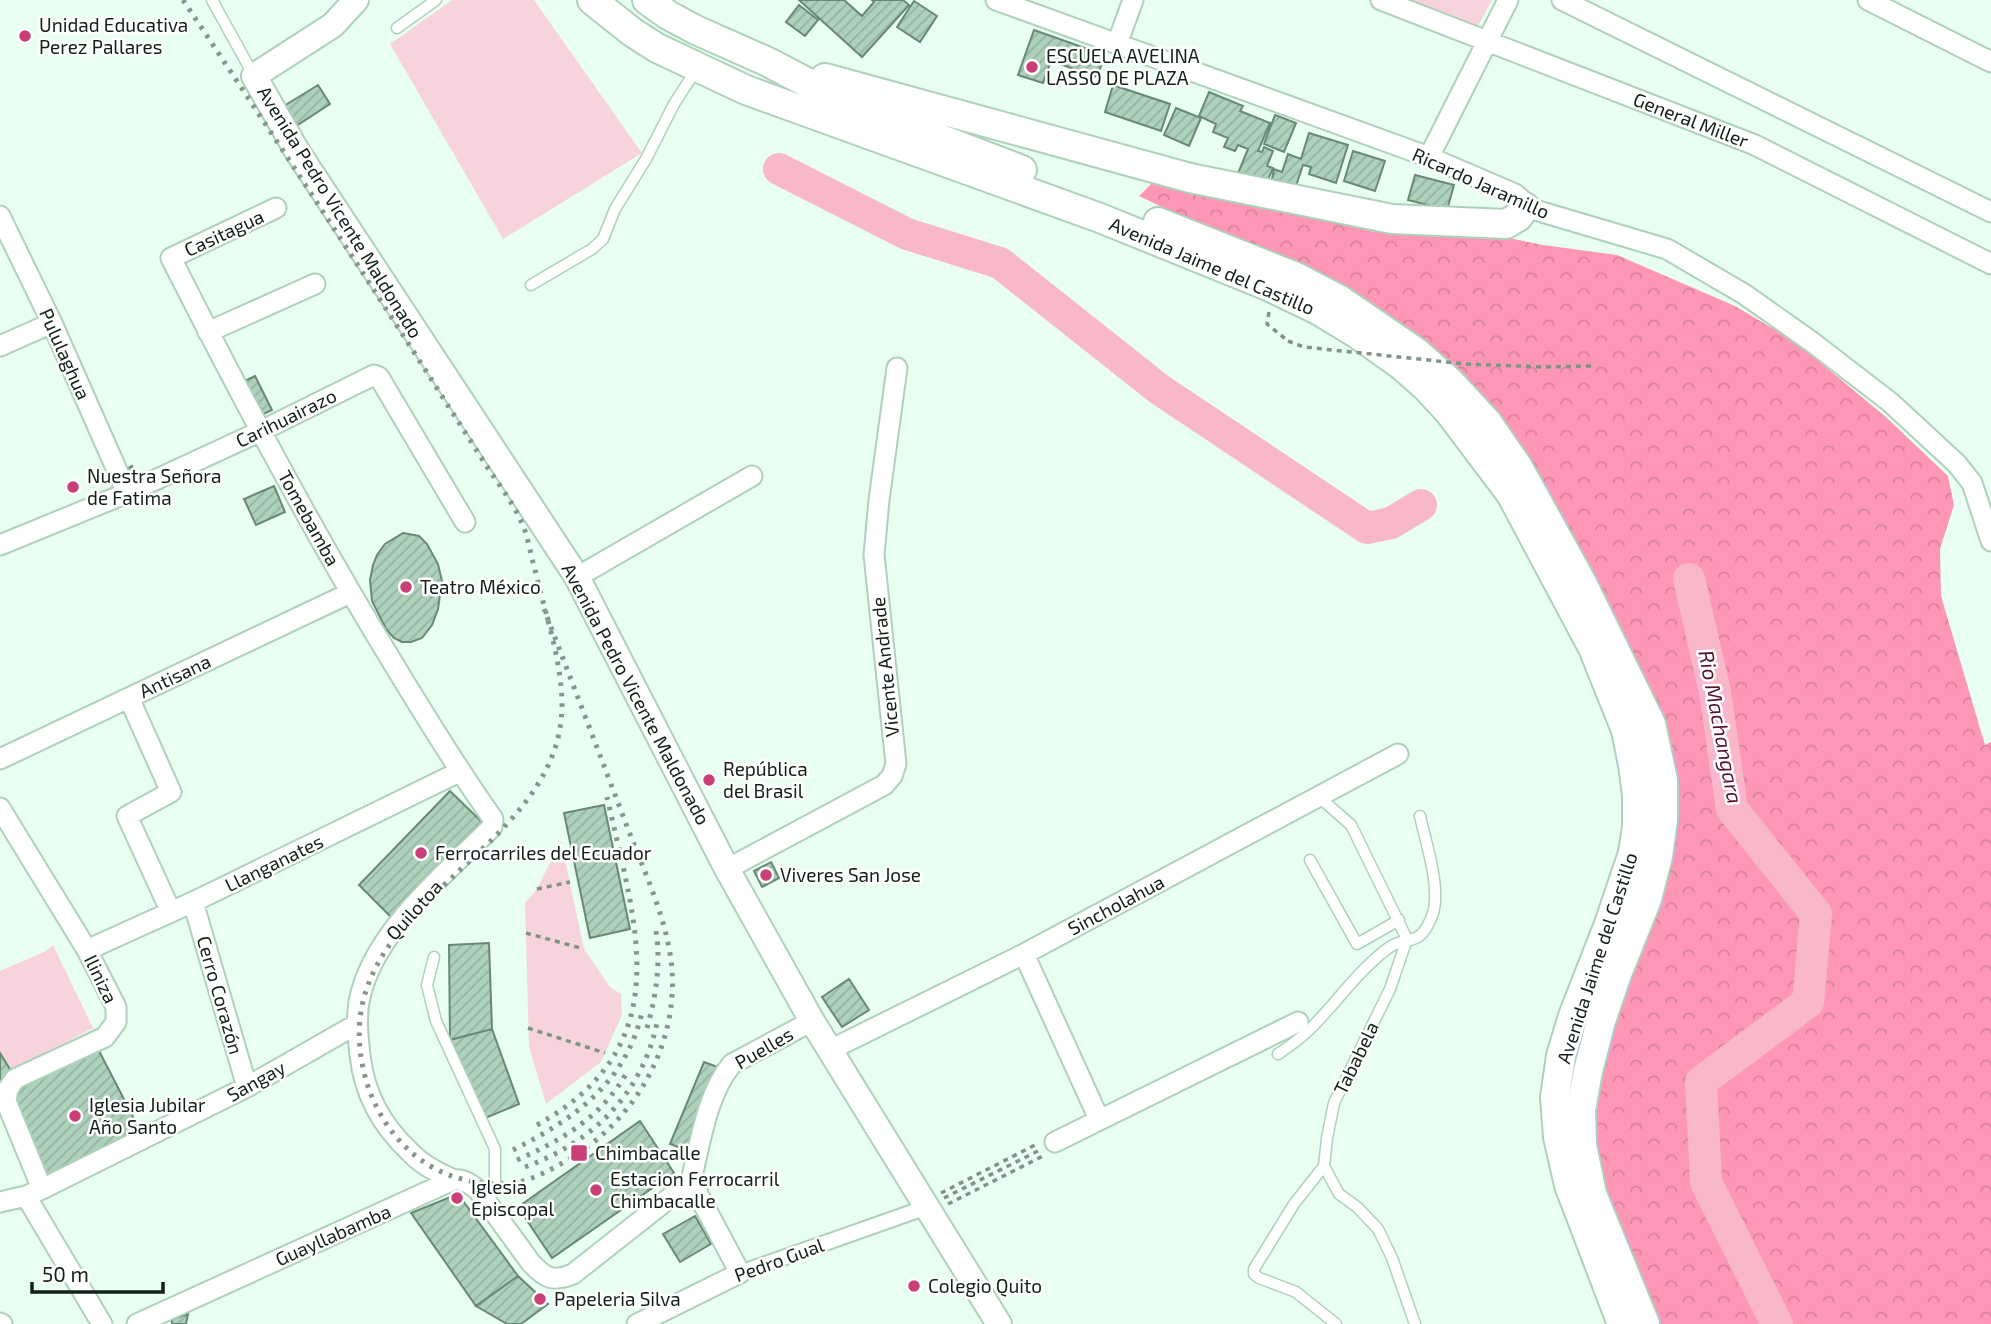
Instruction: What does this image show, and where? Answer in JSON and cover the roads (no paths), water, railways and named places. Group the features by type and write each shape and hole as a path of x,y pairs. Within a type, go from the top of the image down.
{"main road":[{"name":"Avenida Jaime del Castillo","path":"592,0 649,43 697,68 787,106 1100,218 1268,286 1318,310 1390,357 1426,387 1450,413 1511,494 1593,648 1626,730 1637,795 1637,827 1633,853 1573,1016 1561,1055 1555,1097 1558,1137 1569,1185 1622,1324"},
{"name":"Avenida Jaime del Castillo","path":"647,0 696,30 768,62 844,102 1296,277 1340,300 1416,352 1450,382 1487,422 1518,467 1581,581 1651,724 1660,761 1663,820 1658,856 1647,899 1601,1021 1581,1110 1581,1145 1592,1194 1645,1324"},
{"path":"768,62 1190,178 1392,219 1506,223 1518,217 1525,207"}],"street":[{"path":"254,76 333,25 356,0"},
{"name":"Ricardo Jaramillo","path":"996,0 1429,157 1515,194 1525,207 1667,250 1744,294 1890,402 1957,464 1972,483 1991,541"},
{"path":"1117,44 1133,0"},
{"name":"General Miller","path":"1381,0 1755,145 1991,264"},
{"path":"1429,157 1508,0"},
{"path":"1562,0 1991,212"},
{"path":"1868,0 1991,62"},
{"name":"Avenida Pedro Vicente Maldonado","path":"254,76 297,150 577,576 727,869 812,1021 931,1205 999,1324"},
{"name":"Casitagua","path":"171,257 276,208"},
{"name":"Pululaghua","path":"0,216 52,323 127,493"},
{"name":"Tomebamba","path":"171,257 208,332 350,593 459,772"},
{"path":"208,332 315,284"},
{"path":"0,346 52,323"},
{"name":"Vicente Andrade","path":"727,869 884,785 896,764 874,555 897,368"},
{"name":"Carihuairazo","path":"0,545 127,493 374,375 379,377 465,522"},
{"path":"577,576 752,476"},
{"name":"Antisana","path":"0,759 350,593"},
{"path":"129,698 171,792 127,816 171,912"},
{"name":"Sincholahua","path":"832,1049 1024,954 1398,754"},
{"name":"Llanganates","path":"87,950 193,902 459,772"},
{"name":"Quilotoa","path":"459,772 493,819 492,827 388,935 376,956 359,1001 357,1024 361,1064 379,1116 411,1153 430,1168 453,1180 471,1184 478,1190 539,1272 548,1278 559,1279 573,1273 691,1181"},
{"name":"Iliniza","path":"0,808 87,950 116,1007 116,1022 105,1037 15,1079 8,1088 6,1101 34,1193 102,1324"},
{"name":"Cerro Corazón","path":"193,902 247,1087"},
{"path":"1024,954 1099,1119"},
{"name":"Puelles","path":"691,1181 713,1096 724,1073 743,1057 812,1021"},
{"path":"1050,1145 1298,1022"},
{"name":"Sangay","path":"0,1202 34,1193 247,1087 357,1024"},
{"name":"Guayllabamba","path":"137,1324 453,1180"},
{"path":"691,1181 740,1273"},
{"name":"Pedro Gual","path":"637,1324 740,1273 931,1205"}],"lane":[{"path":"212,0 254,76"},
{"path":"397,28 436,0"},
{"path":"531,285 603,240 615,209 697,68"},
{"path":"1319,797 1350,825 1399,920 1406,942"},
{"path":"1278,1054 1310,1030 1389,947 1417,939 1423,933 1432,915 1437,894 1420,816"},
{"path":"1310,860 1357,944 1399,920"},
{"name":"Tababela","path":"1325,1166 1334,1102 1390,989 1406,942"},
{"path":"434,957 427,985 436,1021 495,1149 495,1183 489,1205"},
{"path":"1336,1324 1296,1292 1254,1274 1254,1269 1294,1204 1325,1166 1339,1194 1357,1207 1378,1229 1392,1258 1415,1324"}],"waterway":[{"path":"779,169 907,234 1000,263 1159,389 1367,528 1391,523 1421,505"},
{"name":"Rio Machangara","path":"1689,579 1715,692 1732,809 1816,914 1808,1002 1701,1082 1706,1182 1777,1324"}],"railway":[{"path":"183,0 508,498 523,525 529,544 533,564 543,603 548,620 552,637 561,689 562,706 551,758 524,803 488,844 408,922 377,964 361,1014 364,1072 372,1098 392,1132 411,1152 432,1167 457,1178 483,1183 510,1183 542,1174 595,1141 635,1098 650,1074 669,1019 671,960 659,910 647,877 596,746 554,636 544,609"},
{"path":"537,1125 582,1093 612,1058 630,1020 636,980 635,937 607,797"},
{"path":"647,1028 657,980 656,931"},
{"path":"513,1150 557,1125 594,1096 610,1079 624,1059 642,1012"},
{"path":"525,1167 573,1144 612,1111 641,1069 658,1018"},
{"path":"517,1160 580,1125 606,1102 627,1072"}],"place":[{"name":"Unidad Educativa Perez Pallares","path":"25,36"},
{"name":"ESCUELA AVELINA LASSO DE PLAZA","path":"1032,67"},
{"name":"Nuestra Señora de Fatima","path":"73,487"},
{"name":"Teatro México","path":"406,587"},
{"name":"República del Brasil","path":"709,780"},
{"name":"Ferrocarriles del Ecuador","path":"421,853"},
{"name":"Viveres San Jose","path":"766,875"},
{"name":"Iglesia Jubilar Año Santo","path":"75,1116"},
{"name":"Chimbacalle","path":"579,1153"},
{"name":"Estacion Ferrocarril Chimbacalle","path":"596,1190"},
{"name":"Iglesia Episcopal","path":"457,1198"},
{"name":"Colegio Quito","path":"914,1286"},
{"name":"Papeleria Silva","path":"540,1299"}]}
